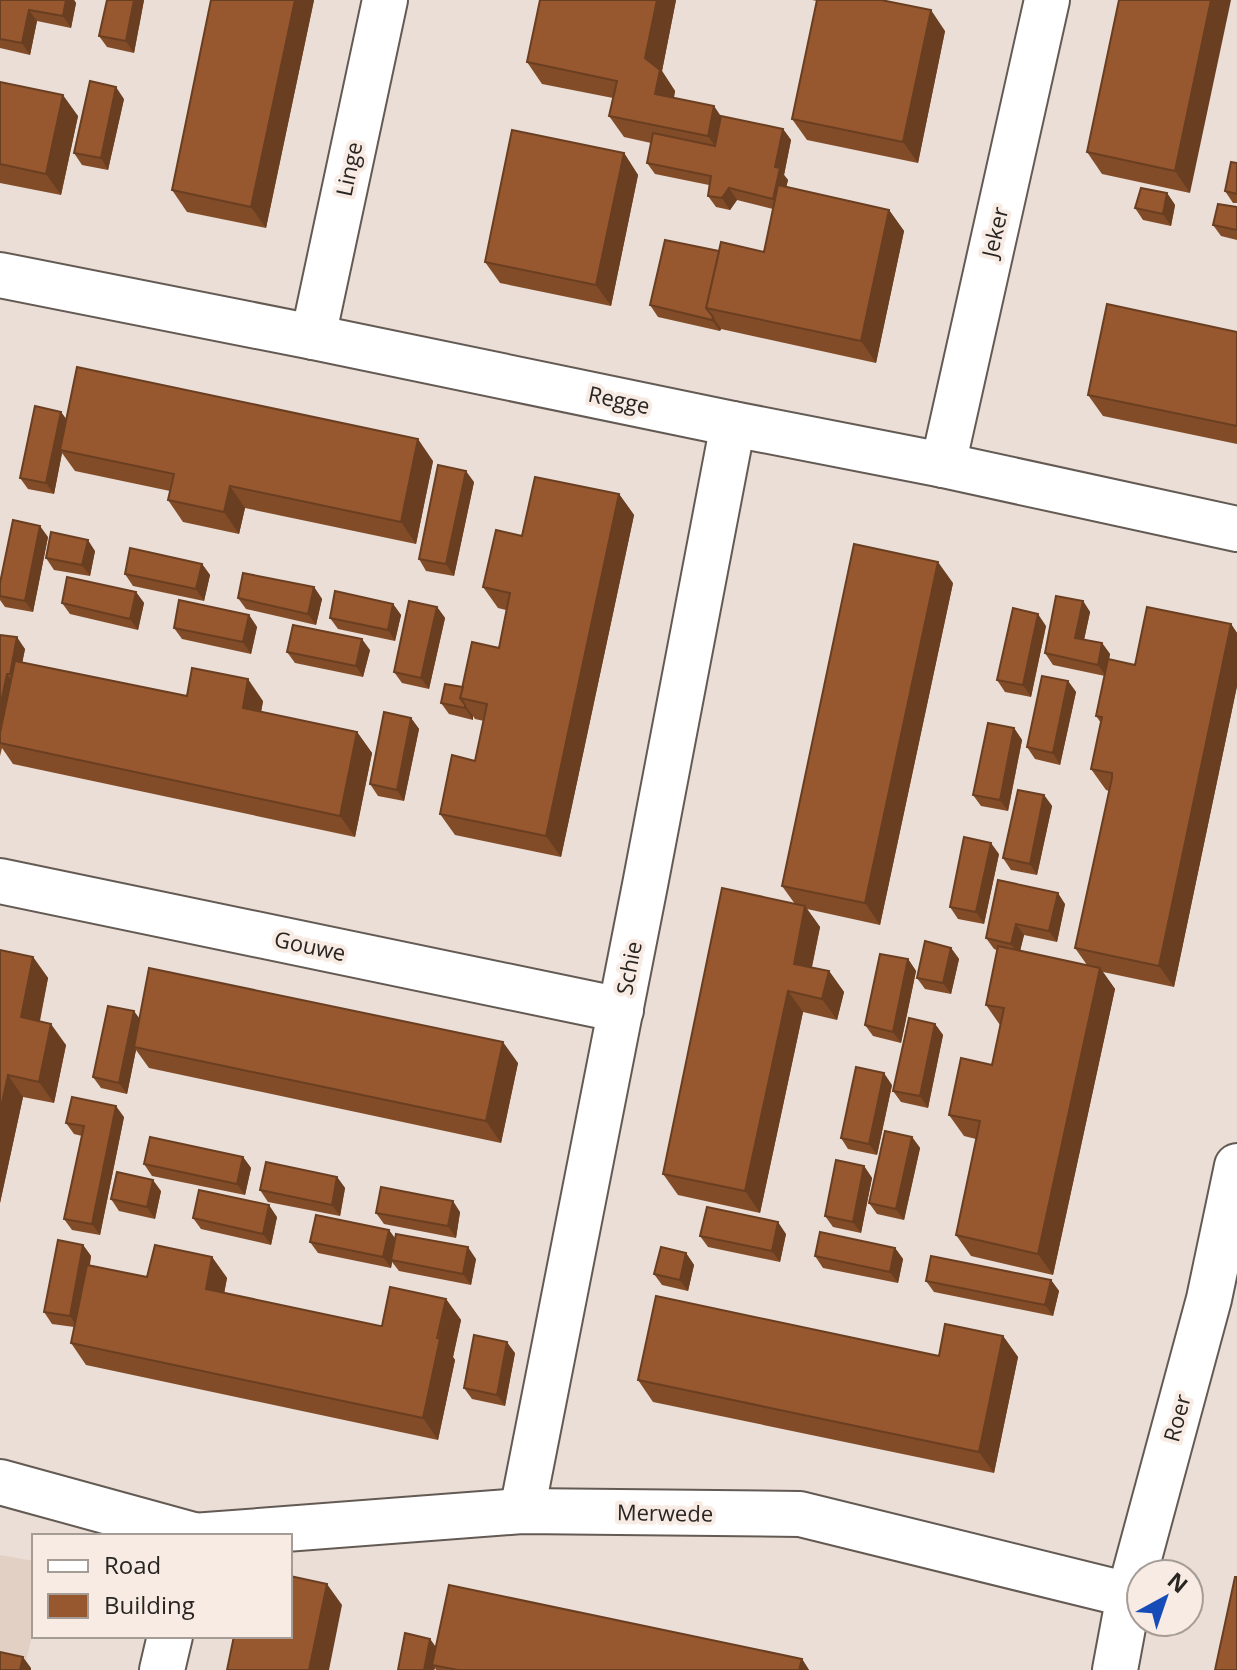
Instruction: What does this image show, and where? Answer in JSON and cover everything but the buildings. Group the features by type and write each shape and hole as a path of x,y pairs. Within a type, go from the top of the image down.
{"street":[{"name":"Linge","path":"313,337 385,0"},
{"name":"Jeker","path":"943,465 1047,0"},
{"name":"Regge","path":"0,275 943,465 1237,529"},
{"name":"Schie","path":"522,1511 733,424"},
{"name":"Gouwe","path":"0,881 621,1010"},
{"name":"Roer","path":"1141,1558 1223,1302 1237,1166"},
{"name":"Merwede","path":"0,1482 186,1534"},
{"name":"Merwede","path":"219,1534 522,1511 800,1514 1125,1594"},
{"name":"Roer","path":"1115,1670 1125,1616"},
{"path":"162,1670 170,1638"}],"shaded area":[{"path":"0,1555 32,1561 32,1636 24,1670 0,1670"}]}
